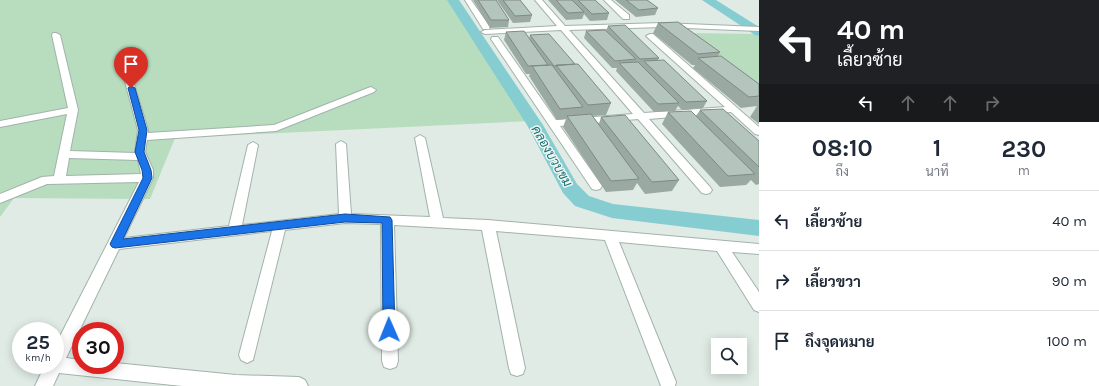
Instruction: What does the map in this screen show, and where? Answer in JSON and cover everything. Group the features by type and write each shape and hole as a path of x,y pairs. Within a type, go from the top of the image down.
{"street":[{"path":"468,0 485,29 662,25 759,29"},
{"path":"538,0 706,190"},
{"path":"607,0 626,17"},
{"path":"56,35 73,110 59,180"},
{"path":"650,36 759,132"},
{"path":"495,39 596,186"},
{"path":"64,344 147,178 147,170 140,152 143,130 127,74"},
{"path":"142,137 276,128 371,90"},
{"path":"553,123 734,109"},
{"path":"0,124 73,110"},
{"path":"420,138 438,223"},
{"path":"341,144 345,218"},
{"path":"234,231 253,145"},
{"path":"64,154 141,157"},
{"path":"0,199 46,180 147,178"},
{"path":"115,244 345,218 488,225 759,249"},
{"path":"387,220 390,361"},
{"path":"247,355 280,225"},
{"path":"488,225 517,368"},
{"path":"610,236 668,382"},
{"path":"721,246 759,305"},
{"path":"64,365 236,385 299,386"},
{"path":"44,386 49,374"}],"green space":[{"path":"0,0 449,0 530,121 175,138 150,199 14,198 0,217"},
{"path":"687,33 759,34 759,93"}],"building":[{"path":"478,0 496,0 509,20 491,20"},
{"path":"503,0 520,0 532,15 515,16"},
{"path":"556,0 572,0 584,12 568,13"},
{"path":"578,0 595,0 609,13 592,14"},
{"path":"626,0 647,0 658,8 639,10"},
{"path":"678,22 720,52 698,54 658,23"},
{"path":"625,25 659,58 640,59 608,26"},
{"path":"605,30 636,59 615,61 586,31"},
{"path":"524,31 548,65 528,66 506,32"},
{"path":"549,34 575,64 554,66 530,35"},
{"path":"721,56 759,84 759,96 749,97 698,58"},
{"path":"664,60 707,101 686,102 644,61"},
{"path":"638,62 679,103 658,104 619,63"},
{"path":"578,64 611,103 588,105 556,65"},
{"path":"552,65 583,107 560,109 532,66"},
{"path":"723,109 759,141 759,167 700,110"},
{"path":"691,111 755,174 728,176 668,112"},
{"path":"591,114 639,179 611,181 567,116"},
{"path":"625,115 679,180 652,182 601,117"}],"waterway":[{"name":"คลองบวบขม","path":"453,0 535,125 570,188 582,201 612,211 759,228"},
{"name":"คลองบวบขม","path":"708,0 759,32"}],"route":[{"path":"131,88 143,130 140,152 142,161 147,170 147,178 143,190 115,244 345,218 387,220 389,330"}]}
